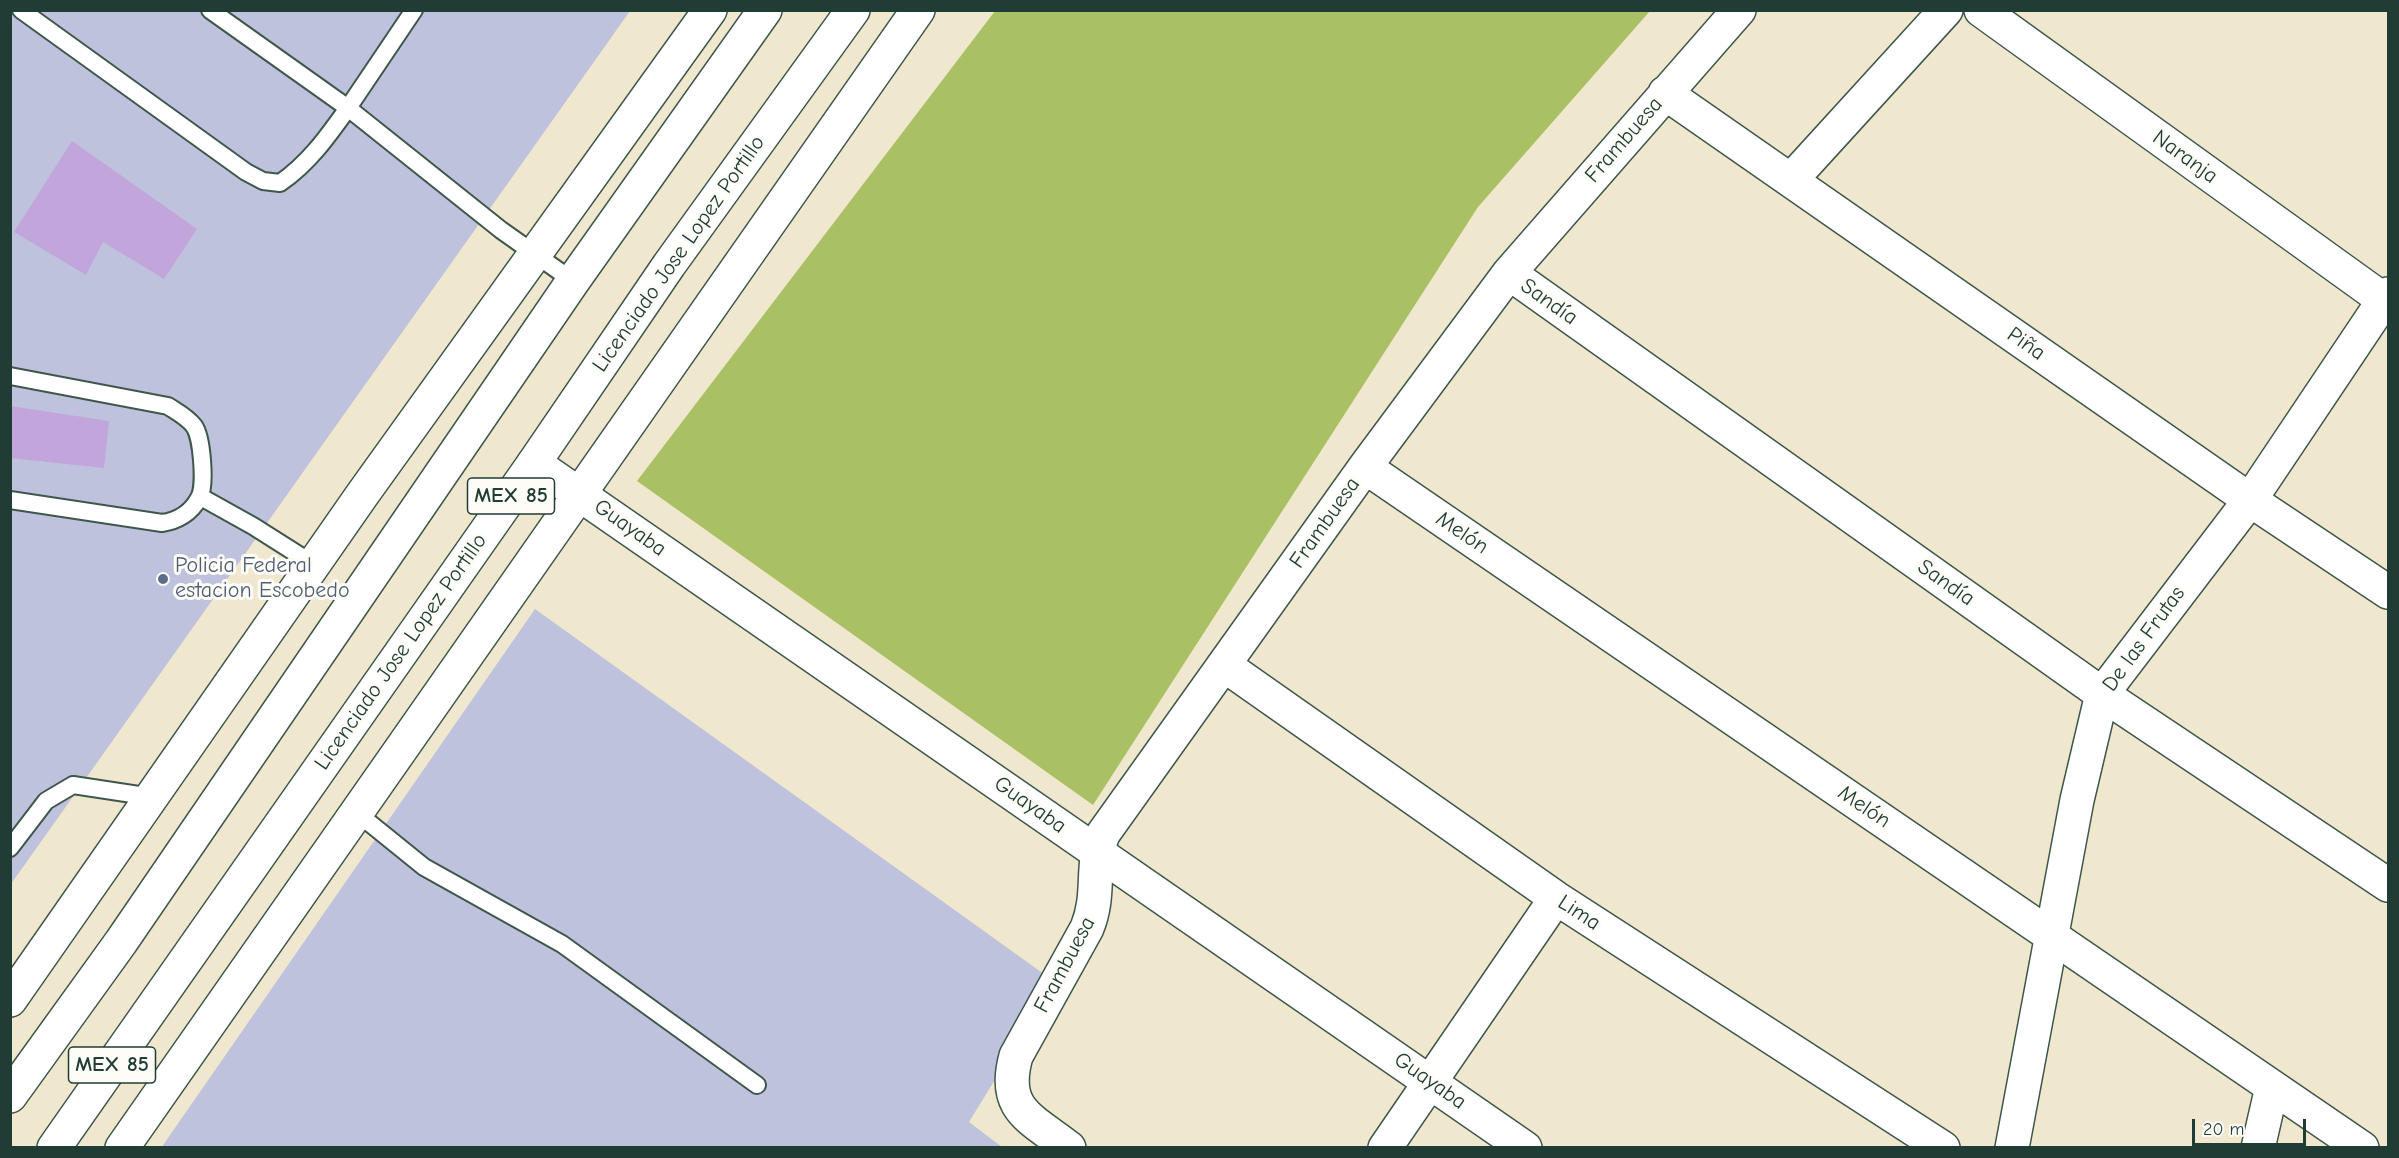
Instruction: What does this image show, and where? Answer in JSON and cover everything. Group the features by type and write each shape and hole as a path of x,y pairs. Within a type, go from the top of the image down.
{"main road":[{"path":"10,1000 313,564 710,10"},
{"name":"MEX 85","path":"10,1096 121,942 573,281 765,10"},
{"name":"Licenciado Jose Lopez Portillo","path":"54,1148 534,463 669,265 853,10"},
{"path":"122,1148 918,10"},
{"name":"Frambuesa","path":"1069,1148 1029,1117 1017,1104 1010,1090 1016,1056 1095,909 1096,851 1103,834 1365,467 1509,273 1740,10"},
{"path":"1791,180 1946,10"},
{"name":"Naranja","path":"1981,10 2387,299"},
{"name":"Piña","path":"1665,93 2250,500 2388,592"},
{"name":"Sandía","path":"1509,273 2103,694 2388,885"},
{"name":"De las Frutas","path":"2012,1148 2077,800 2103,694 2250,500 2387,299"},
{"name":"Guayaba","path":"534,463 1525,1148"},
{"name":"Melón","path":"1365,467 2362,1148"},
{"name":"Lima","path":"1224,665 1556,898 1943,1148"},
{"path":"1385,1148 1556,898"},
{"path":"2259,1148 2272,1087"}],"lane":[{"path":"21,10 236,165 263,181 279,183 295,172 318,149 414,10"},
{"path":"210,10 348,108 573,281"},
{"path":"10,376 168,406 185,416 195,427 202,444 201,497 188,512 175,521 162,523 10,500"},
{"path":"201,497 313,564"},
{"path":"10,848 46,801 73,785 152,797"},
{"path":"356,812 424,867 562,944 757,1085"}],"shaded area":[{"path":"11,11 630,11 11,884"},
{"path":"535,609 1055,982 969,1122 1002,1147 161,1148"}],"green space":[{"path":"995,11 1650,11 1478,207 1093,805 637,481"}],"building":[{"path":"72,141 197,229 164,279 103,242 86,275 14,232"},
{"path":"10,406 109,421 104,468 10,458"}],"place":[{"name":"Policia Federal estacion Escobedo","path":"163,579"}]}
